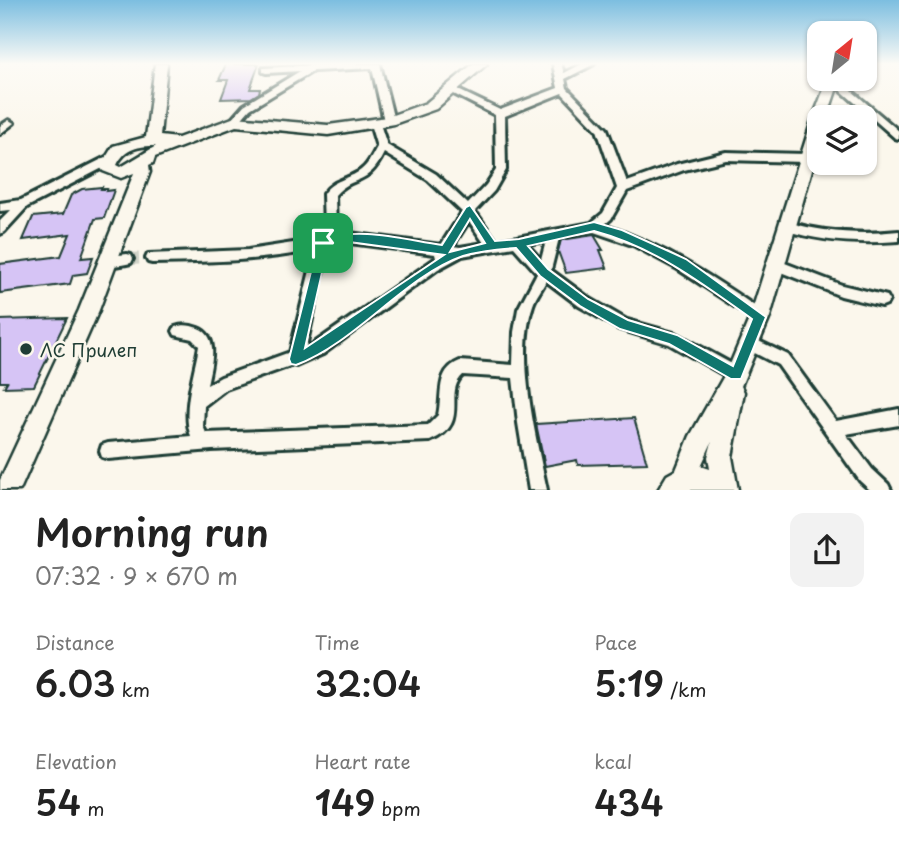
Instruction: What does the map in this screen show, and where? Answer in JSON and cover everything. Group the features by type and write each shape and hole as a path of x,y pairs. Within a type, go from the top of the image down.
{"street":[{"path":"129,202 149,153 159,87"},
{"path":"0,206 23,204 72,180 116,167 235,121 247,107 281,87"},
{"path":"296,359 323,243 330,229 329,194 333,187 362,175 375,163 382,147 378,87"},
{"path":"235,121 304,130 382,123 431,106 455,87"},
{"path":"451,90 500,114 563,89 602,129 624,188"},
{"path":"848,91 899,136"},
{"path":"116,167 146,127 157,102"},
{"path":"434,265 470,209 490,188 501,170 500,114"},
{"path":"0,131 9,123"},
{"path":"133,142 149,153"},
{"path":"382,147 442,184 470,209 492,245"},
{"path":"594,227 607,216 624,188 681,167 726,156 807,153"},
{"path":"8,490 89,310 117,260 130,185 116,167"},
{"path":"673,487 736,374 760,317 807,167"},
{"path":"0,229 23,204"},
{"path":"198,401 221,384 318,349 434,265 460,252 492,245 519,244 594,227 622,234 682,262 760,317"},
{"path":"788,227 813,235 869,239 899,236"},
{"path":"538,490 520,372 525,308 544,272 554,235"},
{"path":"152,258 249,255 323,243 342,237 360,237 460,252"},
{"path":"519,244 544,272 584,303 624,325 672,340 736,374"},
{"path":"777,265 841,290 882,300"},
{"path":"180,331 195,332 203,337 206,346 195,426 201,440 212,442"},
{"path":"748,342 783,360 866,475 882,490"},
{"path":"108,451 212,442 430,433 441,428 447,419 447,382 452,373 460,368 520,372"},
{"path":"724,490 720,457 736,374"},
{"path":"833,429 899,417"},
{"path":"673,487 707,479 724,490"}],"building":[{"path":"225,87 260,89 259,93 251,98 221,99"},
{"path":"102,187 101,189 107,189 106,191 114,190 104,218 95,219 81,258 93,257 87,273 73,275 70,284 0,293 0,264 61,256 70,234 23,240 33,217 63,214 71,195 82,189"},
{"path":"594,235 603,250 600,250 607,268 566,273 558,251 561,240"},
{"name":"ЛС Прилеп","path":"67,318 34,386 4,387 7,382 0,382 0,320"},
{"path":"634,418 647,463 578,465 577,460 545,466 536,424"}],"tunnel":[{"path":"127,259 152,258"}],"place":[{"name":"ЛС Прилеп","path":"26,349"}],"route":[{"path":"323,243 296,359 318,349 434,265 460,252 492,245 519,244 544,272 584,303 624,325 672,340 736,374 760,317 682,262 622,234 594,227 519,244 492,245 470,209 445,250 360,237 342,237 323,243"}]}
